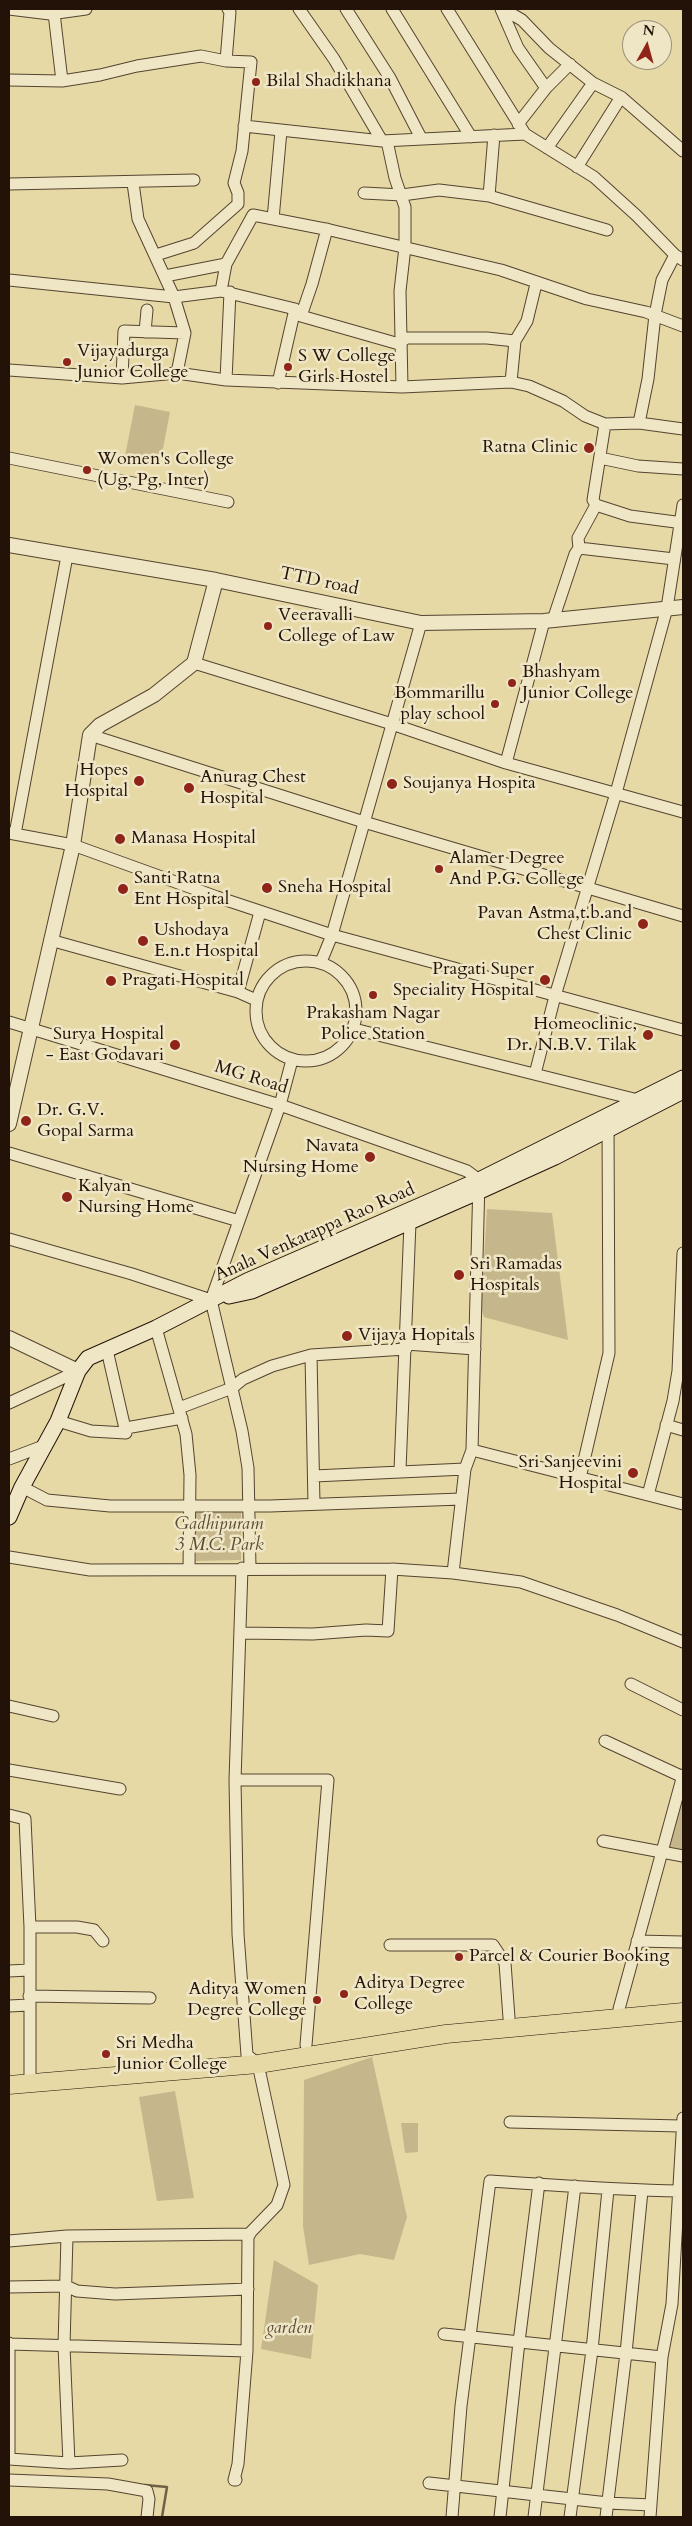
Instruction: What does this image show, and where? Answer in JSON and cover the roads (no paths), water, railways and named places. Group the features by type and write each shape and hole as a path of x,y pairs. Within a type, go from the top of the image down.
{"main road":[{"name":"Anala Venkatappa Rao Road","path":"608,1122 638,1100 683,1078"},
{"name":"Anala Venkatappa Rao Road","path":"211,1300 252,1291 410,1223 479,1186 608,1122 683,1091"},
{"name":"Anala Venkatappa Rao Road","path":"211,1300 247,1281 479,1186"},
{"path":"9,1517 22,1487 58,1422 78,1371 88,1358 156,1328 211,1300"},
{"path":"252,2059 306,2045 394,2031 683,2001"},
{"path":"9,2085 29,2079 252,2059 446,2034 683,2012"},
{"path":"9,2075 29,2079"}],"street":[{"path":"9,9 54,13 86,9"},
{"path":"226,62 230,12 228,9"},
{"path":"299,9 334,59 384,141 402,194 405,207 405,247 400,291 399,344 402,386"},
{"path":"346,9 390,78 421,138"},
{"path":"392,9 471,137"},
{"path":"447,9 526,134 594,178 637,216 679,258 662,280 655,315 648,379 639,422"},
{"path":"502,9 518,48 546,88"},
{"path":"502,9 522,20 549,48 593,83 621,97 683,151"},
{"path":"54,13 62,81"},
{"path":"9,80 62,81 201,56 226,62 251,62 242,151 234,183 238,204 194,242 156,255"},
{"path":"518,124 546,88 570,64"},
{"path":"547,148 593,83"},
{"path":"577,167 621,97"},
{"path":"244,126 384,141 526,134"},
{"path":"273,219 281,131"},
{"path":"489,196 494,135"},
{"path":"9,184 133,183 194,180"},
{"path":"133,183 138,219 174,297 185,333 176,373"},
{"path":"364,193 402,194 439,190 489,196 607,230"},
{"path":"226,380 226,264 253,215 327,229 501,270 536,284 587,299 655,315 683,326"},
{"path":"278,383 298,313 312,284 327,229"},
{"path":"165,276 226,264"},
{"path":"9,280 174,297 226,291 399,344"},
{"path":"510,382 515,341 527,321 536,284"},
{"path":"145,332 147,310"},
{"path":"122,378 124,330 185,333"},
{"path":"399,344 406,338 487,338 515,341"},
{"path":"9,370 122,378 176,373 226,380 278,383 402,386 510,382 528,386 563,401 585,416 605,424 639,422 683,429"},
{"path":"605,424 593,500 596,505 630,516 682,522"},
{"path":"9,458 228,502"},
{"path":"600,458 638,466 683,469"},
{"path":"506,763 548,620 579,548 578,538 596,505"},
{"path":"535,1074 555,996 616,793 667,608 674,558 682,522 683,505"},
{"name":"TTD road","path":"9,545 216,580 421,623 548,620 683,607"},
{"path":"579,548 674,558"},
{"path":"67,556 12,834 72,845 260,912 332,935 683,1030"},
{"path":"9,1124 72,845 90,735 100,725 154,695 194,664 216,580"},
{"path":"321,962 332,935 421,623"},
{"path":"194,664 392,724 506,763 683,812"},
{"path":"90,735 364,822 683,916"},
{"path":"238,992 260,912"},
{"path":"50,940 238,992 256,1000"},
{"path":"296,962 321,962 344,977 348,985 356,1002 354,1029 339,1050 317,1060 292,1060 270,1047 257,1025 256,1000 263,984 274,972 296,962"},
{"name":"MG Road","path":"9,1022 280,1105 467,1171 479,1186"},
{"path":"354,1029 638,1100"},
{"path":"236,2480 234,2480 238,2464 247,2351 250,2234 277,2205 284,2185 252,2059 238,1934 235,1780 241,1632 249,1506 245,1450 211,1300 280,1105 292,1060"},
{"path":"580,1478 609,1353 608,1122"},
{"path":"9,1153 239,1221"},
{"path":"452,1572 465,1468 472,1450 479,1186"},
{"path":"400,1470 410,1223"},
{"path":"9,1238 132,1274 211,1300"},
{"path":"648,1495 680,1372 683,1252"},
{"path":"156,1328 181,1413 190,1475 190,1569"},
{"path":"9,1338 78,1371"},
{"path":"126,1428 181,1413 232,1388 243,1379 272,1366 311,1355 406,1347 475,1350"},
{"path":"58,1422 91,1431 126,1432 107,1350"},
{"path":"311,1355 314,1504"},
{"path":"9,1402 78,1371"},
{"path":"666,1425 683,1430"},
{"path":"9,1459 46,1445"},
{"path":"472,1450 683,1504"},
{"path":"314,1476 465,1468"},
{"path":"22,1487 47,1500 110,1506 249,1506 461,1499"},
{"path":"9,1557 90,1570 246,1568 392,1569 452,1572 521,1582 617,1615 683,1642"},
{"path":"241,1632 313,1634 356,1630 388,1631 392,1569"},
{"path":"631,1684 683,1710"},
{"path":"9,1706 53,1716"},
{"path":"605,1741 683,1776 619,2009"},
{"path":"9,1770 120,1789"},
{"path":"235,1780 328,1780 306,2045"},
{"path":"9,1815 25,1819 30,1927 28,1970 29,2079"},
{"path":"603,1841 683,1856"},
{"path":"30,1927 76,1927 94,1930 103,1940"},
{"path":"636,1942 683,1942"},
{"path":"390,1945 492,1945 505,1962 510,2018"},
{"path":"9,1971 28,1970"},
{"path":"9,2006 29,2001 150,1998"},
{"path":"510,2122 682,2122 678,2306 662,2357 650,2517"},
{"path":"452,2517 461,2406 490,2181 539,2183 608,2190 679,2192"},
{"path":"500,2517 518,2342 539,2183"},
{"path":"534,2517 575,2186"},
{"path":"570,2517 592,2350 608,2190"},
{"path":"606,2517 626,2353 642,2191"},
{"path":"9,2242 67,2236 250,2234"},
{"path":"67,2236 64,2346 69,2463"},
{"path":"9,2287 66,2286 77,2291 115,2294 248,2289"},
{"path":"444,2334 662,2357"},
{"path":"122,2460 69,2463 9,2459 9,2344 247,2351"},
{"path":"9,2480 108,2484 147,2491 149,2499 147,2517"},
{"path":"430,2483 456,2484 608,2503 651,2505"}],"waterway":[{"path":"145,2485 167,2487 162,2517"}],"place":[{"name":"Bilal Shadikhana","path":"256,82"},
{"name":"Vijayadurga Junior College","path":"67,362"},
{"name":"S W College Girls Hostel","path":"288,367"},
{"name":"Ratna Clinic","path":"589,448"},
{"name":"Women's College (Ug, Pg, Inter)","path":"87,470"},
{"name":"Veeravalli College of Law","path":"268,626"},
{"name":"Bhashyam Junior College","path":"512,683"},
{"name":"Bommarillu play school","path":"495,704"},
{"name":"Hopes Hospital","path":"139,781"},
{"name":"Soujanya Hospita","path":"392,784"},
{"name":"Anurag Chest Hospital","path":"189,788"},
{"name":"Manasa Hospital","path":"120,839"},
{"name":"Alamer Degree And P.G. College","path":"439,869"},
{"name":"Sneha Hospital","path":"267,888"},
{"name":"Santi Ratna Ent Hospital","path":"123,889"},
{"name":"Pavan Astma,t.b.and Chest Clinic","path":"643,924"},
{"name":"Ushodaya E.n.t Hospital","path":"143,941"},
{"name":"Pragati Super Speciality Hospital","path":"545,980"},
{"name":"Pragati Hospital","path":"111,981"},
{"name":"Prakasham Nagar Police Station","path":"373,995"},
{"name":"Homeoclinic, Dr. N.B.V. Tilak","path":"648,1035"},
{"name":"Surya Hospital - East Godavari","path":"175,1045"},
{"name":"Dr. G.V. Gopal Sarma","path":"26,1121"},
{"name":"Navata Nursing Home","path":"370,1157"},
{"name":"Kalyan Nursing Home","path":"67,1197"},
{"name":"Sri Ramadas Hospitals","path":"459,1275"},
{"name":"Vijaya Hopitals","path":"347,1336"},
{"name":"Sri Sanjeevini Hospital","path":"633,1473"},
{"name":"Parcel & Courier Booking","path":"459,1957"},
{"name":"Aditya Degree College","path":"344,1994"},
{"name":"Aditya Women Degree College","path":"317,2000"},
{"name":"Sri Medha Junior College","path":"106,2054"}],"park label":[{"name":"Gadhipuram 3 M.C. Park","path":"219,1535"},
{"name":"garden","path":"289,2329"}]}
